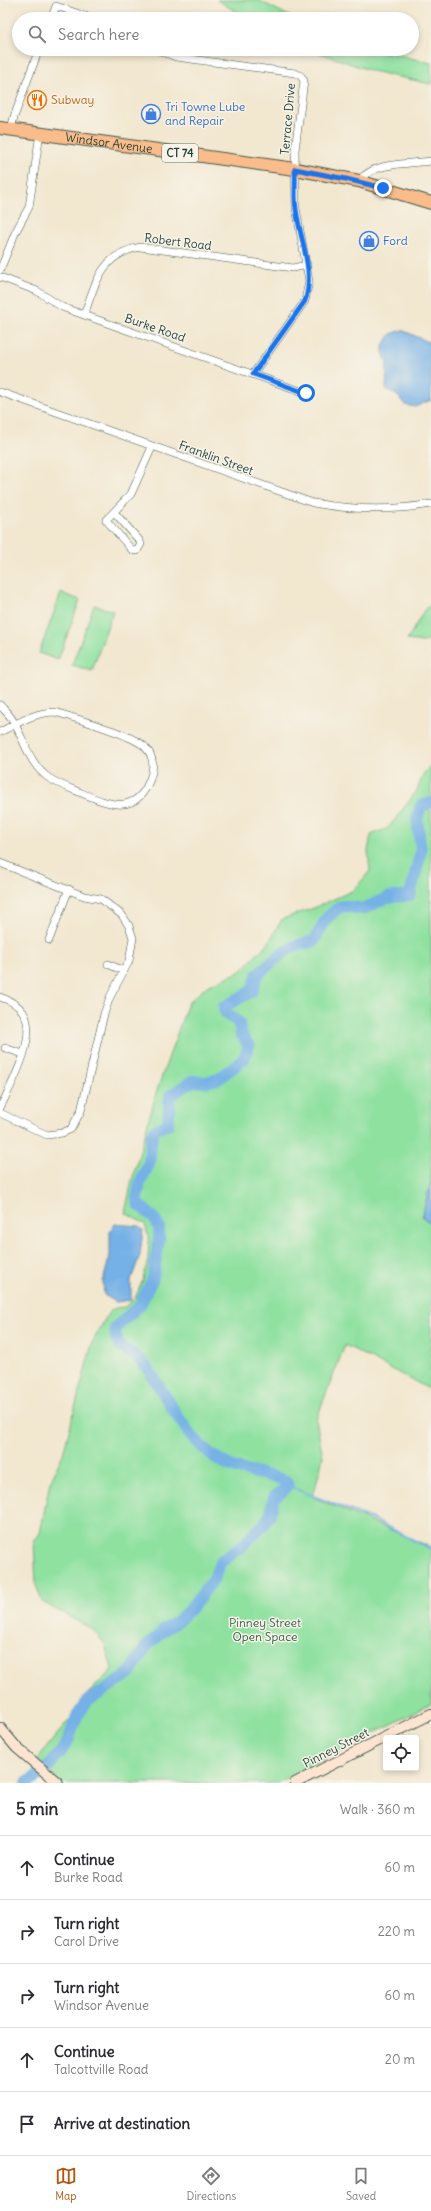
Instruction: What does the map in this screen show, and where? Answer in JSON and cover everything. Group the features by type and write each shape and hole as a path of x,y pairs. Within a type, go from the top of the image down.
{"main road":[{"name":"Windsor Avenue","path":"6,129 295,169 359,181 431,203"},
{"name":"Pinney Street","path":"295,1783 431,1714"},
{"path":"0,1728 34,1764 55,1781"}],"street":[{"path":"53,12 56,6 74,12"},
{"path":"6,129 14,117 36,56"},
{"name":"Terrace Drive","path":"173,56 295,73 301,76 304,81 295,150 295,169"},
{"path":"0,270 16,231 29,207 40,133"},
{"path":"359,181 366,173 376,169 431,161"},
{"path":"253,374 305,301 309,282 296,208 295,169"},
{"name":"Robert Road","path":"84,315 99,275 117,255 127,249 141,247 293,268 307,265"},
{"name":"Burke Road","path":"0,276 37,291 62,307 306,393"},
{"name":"Franklin Street","path":"0,392 152,448 313,503 346,509 400,508 431,504"},
{"path":"114,512 139,540 141,544 137,551 132,550 106,520 131,494 152,448"},
{"path":"0,705 15,725 42,773 57,782 99,800 122,805 139,798 148,785 154,769 151,757 146,747 133,739 56,712 46,712 30,717 15,725 0,732"},
{"path":"0,863 68,889 101,899 122,915 133,938 132,950 124,971 110,997 104,1014 82,1111 71,1129 62,1133 47,1135 0,1113"},
{"path":"49,940 68,889"},
{"path":"108,964 124,971"},
{"path":"0,997 18,1006 26,1020 28,1032 18,1070 0,1108"},
{"path":"5,1048 23,1054"}],"green space":[{"path":"217,0 258,0 281,12 237,12"},
{"path":"328,56 402,56 431,63 431,84 372,71"},
{"path":"61,593 80,600 58,660 39,653"},
{"path":"94,605 113,611 92,671 72,665"},
{"path":"431,605 431,639 423,642 407,640 425,609"},
{"name":"Pinney Street Open Space","path":"431,765 431,1390 345,1345 316,1420 323,1457 313,1497 431,1547 431,1704 277,1783 60,1783 37,1759 75,1713 79,1703 84,1697 112,1669 105,1644 92,1629 42,1602 36,1585 34,1542 40,1533 50,1482 63,1454 92,1343 109,1312 115,1308 125,1307 135,1298 143,1280 148,1259 149,1240 145,1224 125,1213 132,1180 157,1090 188,1003 207,986 241,971 269,942 282,919 314,908 354,890 370,871 368,851 371,835 388,828 416,792 424,773"}],"water":[{"path":"402,330 431,343 431,400 415,407 405,405 398,396 386,389 387,363 383,353 383,345 391,334"},
{"path":"431,1181 431,1223 422,1217"},
{"path":"115,1224 139,1226 143,1230 140,1255 131,1280 131,1300 116,1302 104,1295 103,1281 110,1255 110,1232"}],"waterway":[{"path":"27,1783 44,1771 60,1753 68,1741 77,1716 88,1701 130,1673 146,1647 165,1629 177,1622 191,1608 213,1580 221,1561 241,1547 265,1523 270,1515 274,1497 283,1491 288,1485 286,1481 281,1479 233,1467 217,1459 204,1448 182,1423 145,1365 124,1349 117,1340 115,1334 116,1327 140,1305 153,1278 159,1239 159,1227 153,1217 139,1205 137,1198 140,1183 149,1163 152,1134 156,1129 168,1124 170,1096 192,1081 206,1082 218,1079 244,1059 249,1046 241,1034 239,1023 225,1012 224,1007 252,991 257,975 281,954 294,946 314,941 326,919 339,907 345,906 363,909 387,898 410,895 421,851 417,818 421,806 431,803"},
{"path":"288,1486 372,1519 431,1549"}],"place":[{"name":"Subway","path":"37,100"},
{"name":"Tri Towne Lube and Repair","path":"151,114"},
{"name":"Ford","path":"369,241"}],"route":[{"path":"306,393 253,374 305,301 308,292 309,282 307,265 296,208 295,169 359,181 383,188"}]}
